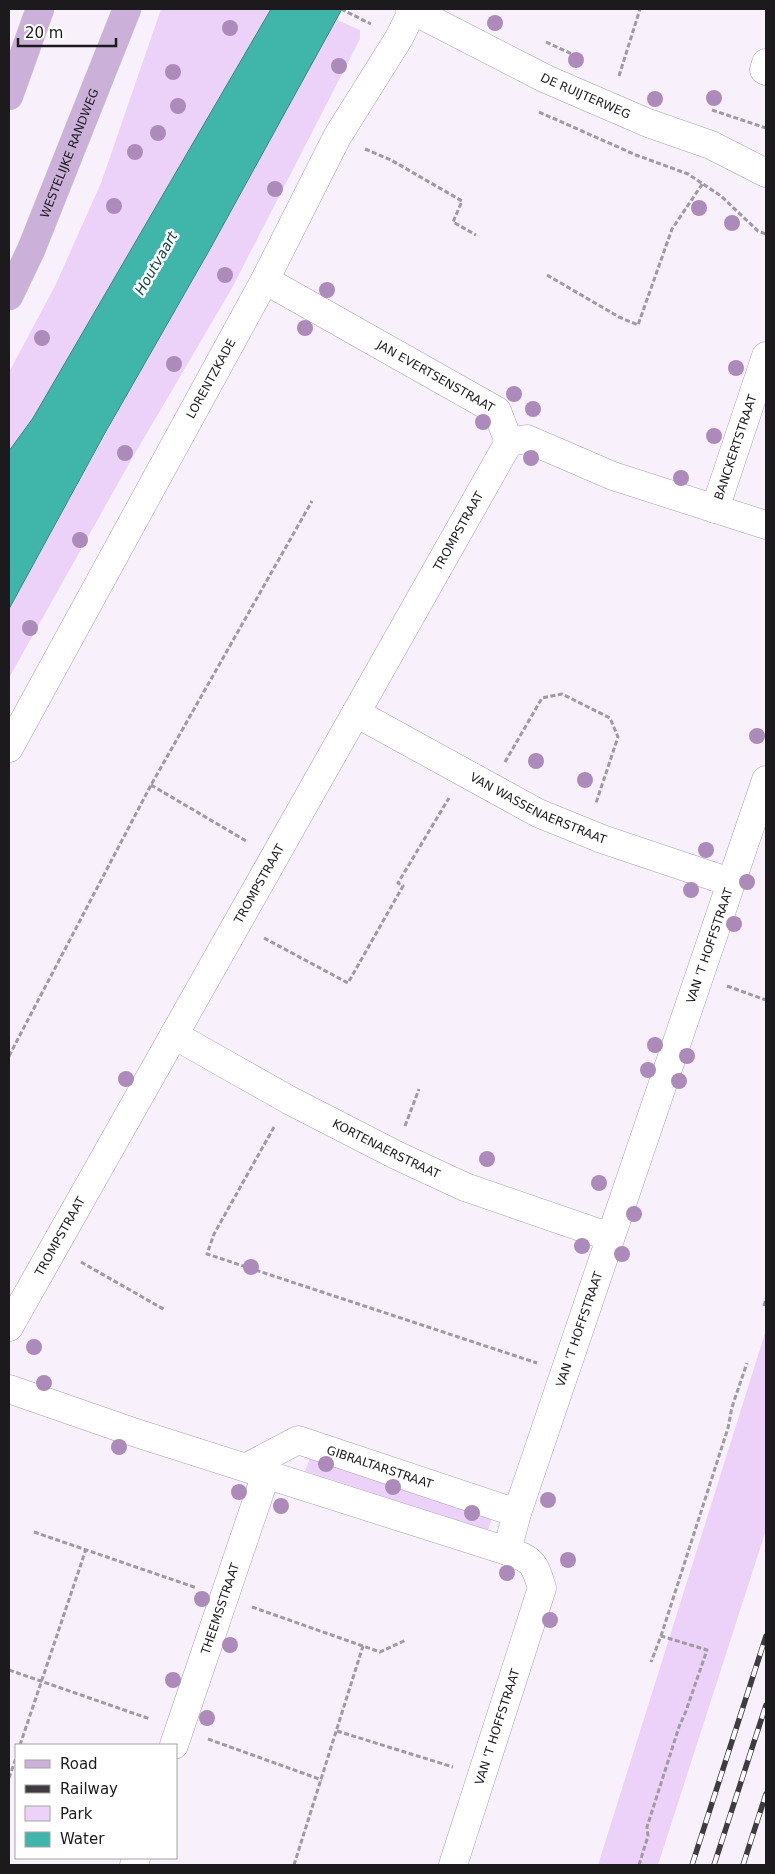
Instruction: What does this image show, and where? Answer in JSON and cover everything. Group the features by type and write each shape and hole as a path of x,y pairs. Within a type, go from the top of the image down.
{"main road":[{"path":"9,96 40,9"},
{"name":"WESTELIJKE RANDWEG","path":"9,296 31,250 127,9"}],"street":[{"name":"LORENTZKADE","path":"9,748 265,280 337,137 399,38 412,9"},
{"name":"DE RUIJTERWEG","path":"412,9 546,79 648,123 710,145 766,173"},
{"path":"766,63 764,70 766,71"},
{"name":"JAN EVERTSENSTRAAT","path":"265,280 497,411 508,442"},
{"name":"BANCKERTSTRAAT","path":"715,509 766,356"},
{"path":"508,442 527,439 612,476 766,525"},
{"name":"TROMPSTRAAT","path":"9,1327 508,442"},
{"name":"VAN WASSENAERSTRAAT","path":"356,713 538,813 585,832 730,882"},
{"name":"VAN 'T HOFFSTRAAT","path":"453,1865 542,1588 535,1566 523,1557 507,1551 610,1237 766,780"},
{"name":"KORTENAERSTRAAT","path":"174,1035 289,1100 396,1155 465,1187 610,1237"},
{"path":"9,1389 130,1431 507,1551"},
{"name":"GIBRALTARSTRAAT","path":"257,1471 298,1440 518,1513"},
{"name":"THEEMSSTRAAT","path":"177,1737 225,1597 257,1471"}],"path":[{"path":"341,9 357,17"},
{"path":"619,76 640,9"},
{"path":"539,38 574,55"},
{"path":"610,72 627,81"},
{"path":"710,110 766,128"},
{"path":"337,137 391,160 462,200 453,222 476,235"},
{"path":"547,275 619,317 638,325 672,228 703,183"},
{"path":"9,1056 151,785 312,501"},
{"path":"491,787 542,698 562,694 610,718 618,737 585,832"},
{"path":"237,923 348,983 403,886 398,883 465,773"},
{"path":"151,785 275,857"},
{"path":"698,977 766,1000"},
{"path":"396,1155 419,1089"},
{"path":"289,1100 214,1234 207,1254 566,1373"},
{"path":"54,1247 165,1310"},
{"path":"764,1306 766,1298"},
{"path":"652,1662 728,1428 732,1407 747,1363"},
{"path":"34,1532 380,1652 406,1640"},
{"path":"20,1744 86,1549"},
{"path":"639,1865 648,1836 647,1826 679,1727 707,1650 661,1636"},
{"path":"294,1865 363,1646"},
{"path":"9,1670 177,1737 322,1780"},
{"path":"337,1730 482,1776"},
{"path":"9,1778 15,1761"}],"green space":[{"path":"161,9 271,9 33,418 9,451 9,372 55,286 101,183"},
{"path":"335,19 360,30 360,39 232,288 130,462 9,678 9,609"},
{"path":"766,1330 766,1530 658,1865 598,1865"},
{"path":"315,1445 496,1504 488,1530 305,1471"}],"water":[{"name":"Houtvaart","path":"271,9 342,9 9,609 9,451 33,418"}],"railway":[{"path":"692,1865 766,1636"},
{"path":"714,1865 766,1705"},
{"path":"743,1865 766,1794"}]}
